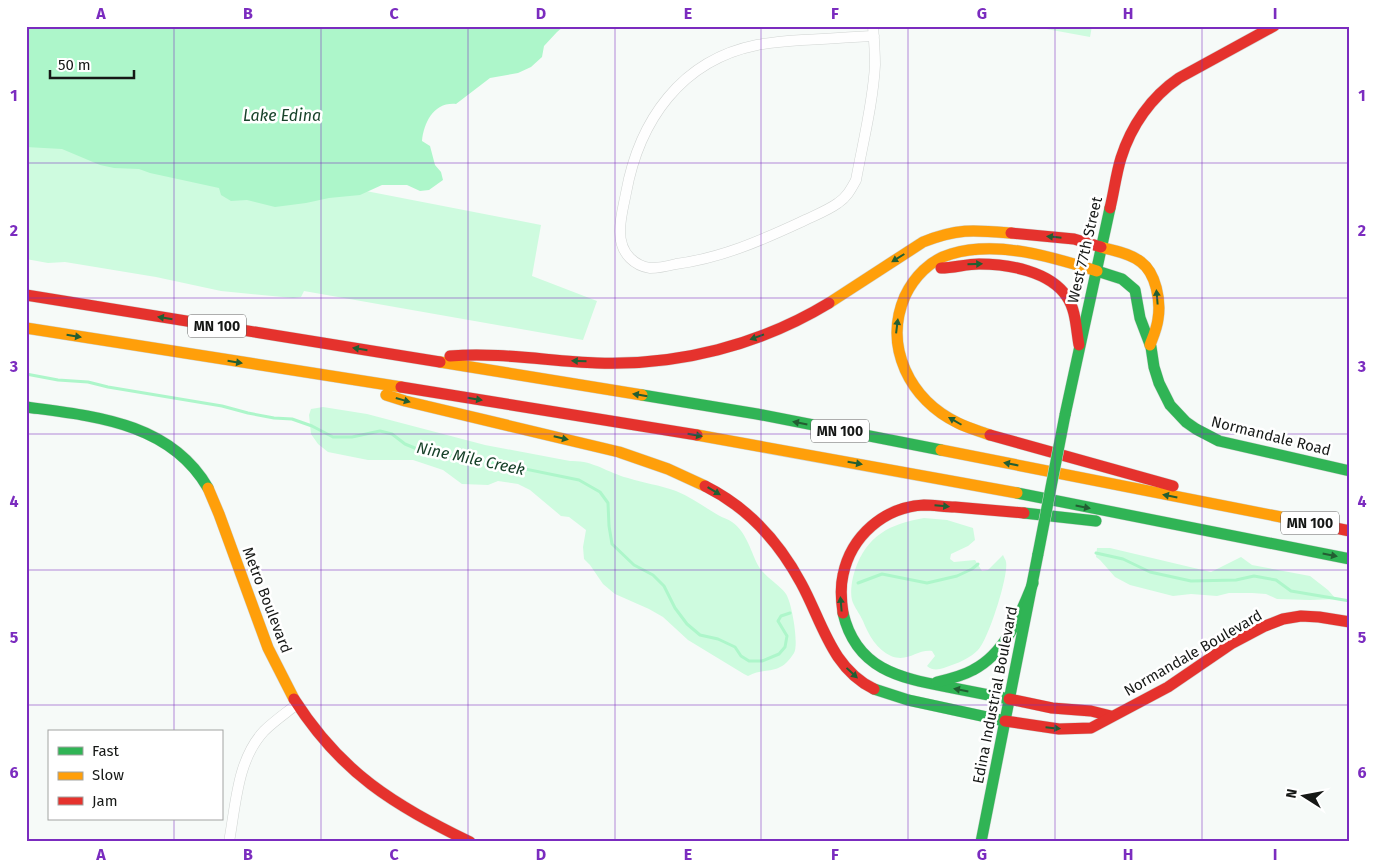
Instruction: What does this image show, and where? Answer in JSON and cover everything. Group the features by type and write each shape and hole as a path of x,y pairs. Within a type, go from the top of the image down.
{"main road":[{"name":"West 77th Street","path":"1038,554 1079,345 1121,158 1137,121 1164,88 1274,26"},
{"name":"Normandale Road","path":"408,357 485,355 616,363 706,352 750,340 782,328 814,311 923,242 956,231 991,231 1074,239 1136,259 1147,267 1156,290 1158,317 1150,345"},
{"name":"Normandale Road","path":"927,266 951,255 968,250 987,249 1066,262 1126,280 1134,288 1140,318 1150,345 1154,369 1165,398 1175,413 1201,434 1236,445 1350,471"},
{"path":"1079,345 1073,311 1059,286 1046,278 1026,271 981,263 947,268 927,266 907,291 899,316 896,335 898,353 904,371 918,391 935,409 958,424 980,432 1152,479 1269,516"},
{"name":"MN 100","path":"26,295 756,414 1350,531"},
{"name":"MN 100","path":"26,328 630,424 875,466 1350,559"},
{"name":"Normandale Boulevard","path":"323,376 405,401 592,445 664,468 709,488 735,504 775,544 791,566 826,639 838,658 852,674 865,684 891,696 1005,721 1075,730 1093,728 1111,716 1166,688 1226,648 1267,625 1301,616 1331,618 1350,622"},
{"name":"Metro Boulevard","path":"26,407 100,418 135,428 160,440 181,456 200,476 214,500 268,648 284,682 328,745 356,772 386,796 418,816 470,842"},
{"path":"1111,716 1091,711 1052,708 929,683 889,673 875,665 847,632 840,603 842,575 854,547 864,533 876,522 904,508 924,504 1060,516 1310,551"},
{"name":"Edina Industrial Boulevard","path":"981,842 1038,554"},
{"path":"929,683 961,676 983,664 1006,641 1016,623 1032,583"}],"street":[{"path":"874,31 875,64 872,93 856,180 849,193 838,203 826,210 732,252 697,262 650,268 630,258 623,249 620,227 636,150 663,102 683,82 705,65 730,53 757,45 874,31"},
{"path":"229,842 240,778 246,759 254,744 264,732 298,704"}],"shaded area":[{"path":"1030,26 1092,26 1090,37"},
{"path":"26,125 541,225 532,276 597,301 583,340 304,291 301,297 293,298 221,291 156,277 65,262 48,263 26,259"},
{"path":"323,407 367,414 485,445 570,461 586,462 620,476 670,489 687,496 737,526 745,537 759,567 786,594 794,624 796,642 794,653 778,668 748,676 744,674 688,640 663,617 615,594 603,584 584,559 583,547 586,530 569,517 561,516 530,490 518,484 498,481 488,485 462,484 443,470 413,460 368,460 328,452 318,444 311,434 309,415 311,409"},
{"path":"924,518 947,520 973,528 975,540 968,546 951,554 950,559 954,562 975,560 982,571 988,570 1003,555 1006,562 1001,593 992,622 982,644 975,653 966,659 936,670 927,666 935,656 932,651 897,658 881,650 870,636 851,596 855,570 866,548 873,540 890,528"},
{"path":"1097,548 1110,548 1211,572 1241,557 1252,565 1310,576 1336,599 1277,599 1266,594 1252,593 1229,593 1217,596 1191,594 1173,596 1130,585 1115,577 1096,557"}],"water":[{"name":"Lake Edina","path":"26,26 564,26 544,46 542,57 531,67 518,73 490,78 456,104 448,104 436,110 428,120 422,141 430,146 435,165 441,172 443,180 429,190 420,191 407,185 382,185 360,195 275,207 247,200 231,201 221,195 219,188 139,169 114,168 100,165 62,149 26,147"}],"waterway":[{"name":"Nine Mile Creek","path":"26,374 58,380 88,382 222,406 274,418 292,419 312,426 333,437 352,437 380,431 392,434 405,444 422,451 496,463 579,480 600,492 608,503 612,544 634,565 653,575 664,586 675,608 687,624 700,635 718,639 735,647 741,656 749,661 762,661 779,654 785,647 787,636 778,621 781,616 790,613"},
{"name":"Nine Mile Creek","path":"1096,553 1123,559 1150,572 1191,581 1236,580 1254,576 1276,580 1291,591 1350,601"},
{"name":"Nine Mile Creek","path":"858,583 882,574 927,583 957,576 978,564"}],"traffic: fast":[{"path":"1065,415 1110,208"},
{"path":"1097,271 1122,279 1135,290 1140,318 1151,347 1159,383 1170,405 1186,422 1219,441 1350,471"},
{"path":"642,395 757,414 941,450"},
{"path":"26,407 103,419 128,426 151,436 173,449 192,466 208,488"},
{"path":"1038,554 1065,415"},
{"path":"1017,493 1350,559"},
{"path":"1024,513 1096,521"},
{"path":"981,842 1038,554"},
{"path":"937,682 969,672 985,663 994,654 1017,620 1033,583"},
{"path":"843,613 849,632 858,647 869,659 882,668 913,680 1009,699"},
{"path":"874,689 908,700 1005,721"}],"traffic: slow":[{"path":"829,303 923,242 935,237 966,231 1011,233"},
{"path":"1101,247 1132,256 1146,267 1154,280 1159,312 1157,326 1150,345"},
{"path":"990,435 962,425 941,413 926,401 914,386 905,370 899,353 897,334 899,315 905,296 913,282 936,260 969,250 987,249 1025,252 1062,260 1097,271"},
{"path":"26,328 401,387"},
{"path":"440,362 642,395"},
{"path":"386,395 619,452 668,469 705,486"},
{"path":"697,435 1017,493"},
{"path":"941,450 1286,518"},
{"path":"208,488 268,648 294,699"}],"traffic: jam":[{"path":"1110,208 1119,164 1125,146 1136,124 1151,103 1179,78 1274,26"},
{"path":"1011,233 1074,239 1101,247"},
{"path":"941,268 990,264 1028,271 1050,281 1060,288 1070,302 1079,345"},
{"path":"26,295 440,362"},
{"path":"450,356 505,356 597,363 658,361 718,350 747,341 775,331 829,303"},
{"path":"401,387 697,435"},
{"path":"990,435 1173,486"},
{"path":"705,486 735,504 761,527 772,540 801,583 829,642 838,656 847,669 859,680 874,689"},
{"path":"843,613 841,585 847,561 853,548 862,536 871,526 883,518 896,511 924,505 1024,513"},
{"path":"1286,518 1350,531"},
{"path":"1005,721 1059,729 1091,728 1168,687 1231,644 1265,626 1283,619 1301,616 1350,622"},
{"path":"294,699 312,725 350,767 393,800 470,842"},
{"path":"1009,699 1052,708 1091,711 1111,716"}]}
